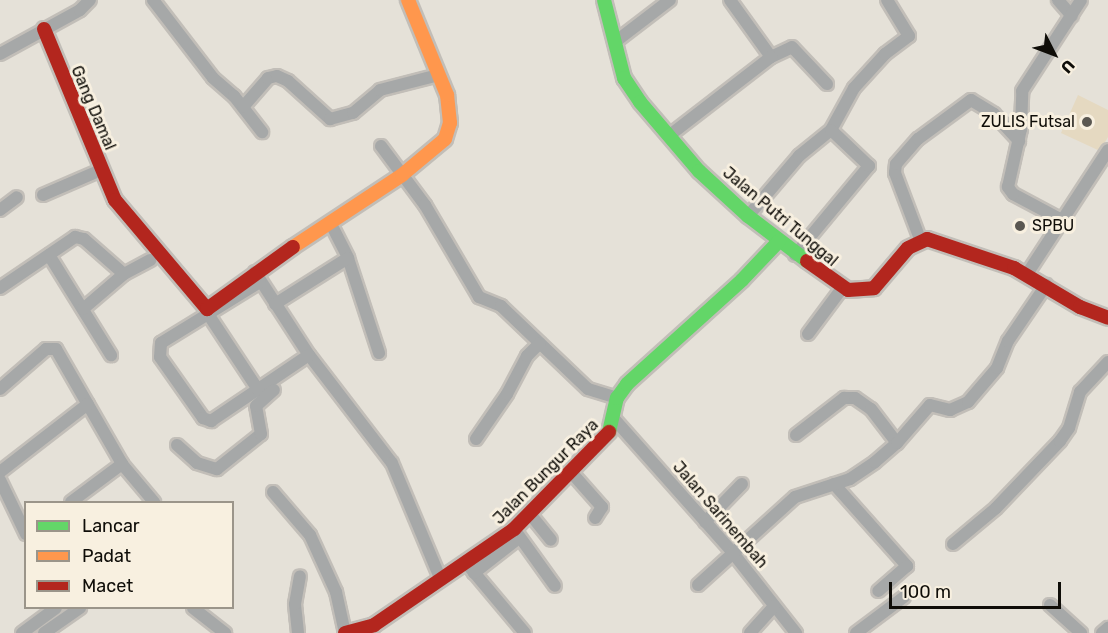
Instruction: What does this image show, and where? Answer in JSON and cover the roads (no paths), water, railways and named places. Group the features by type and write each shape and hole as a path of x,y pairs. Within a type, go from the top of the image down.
{"street":[{"path":"0,54 80,10 90,0"},
{"path":"153,0 213,78 243,107 262,132"},
{"path":"311,357 214,421 205,420 160,357 161,343 210,316 257,277 439,147 449,130 449,104 440,75 408,0"},
{"name":"Jalan Putri Tunggal","path":"604,0 632,92 699,171 795,255 843,287 856,291 874,288 920,239"},
{"path":"615,42 670,0"},
{"path":"730,0 771,57"},
{"path":"748,216 799,156 831,130 854,88 885,54 909,36 887,0"},
{"path":"1058,0 1072,16"},
{"path":"1060,219 1009,191 1019,141 1022,92 1081,0"},
{"name":"Gang Damal","path":"44,29 115,200 207,309 257,277"},
{"path":"670,135 771,57 792,47 827,84"},
{"path":"243,107 268,78 277,76 288,81 330,119 352,113 381,89 440,75"},
{"path":"1019,141 994,114 971,100 918,139 896,164 895,173 920,239 952,245 1027,274 1080,307 1108,318"},
{"path":"795,255 869,166 831,130"},
{"path":"381,146 424,205 479,297 501,306 588,388 617,398 636,374 742,280 778,242"},
{"path":"1027,274 1060,219 1108,150"},
{"path":"43,195 101,170"},
{"path":"0,210 17,196"},
{"path":"331,224 348,258 379,353"},
{"path":"0,288 78,236 124,274"},
{"path":"50,255 111,355"},
{"path":"275,304 348,258"},
{"path":"83,309 124,274 150,260"},
{"path":"257,277 311,357 396,470 440,578"},
{"path":"698,585 795,497 864,471 897,443 930,405 950,410 968,402 998,368 1008,341 1046,285"},
{"path":"808,334 843,287"},
{"path":"210,316 259,391"},
{"path":"476,439 507,394 527,356 540,342"},
{"path":"0,389 53,348 122,464 153,501"},
{"path":"177,445 197,464 217,470 263,432 256,413 259,402 311,357"},
{"path":"953,544 1003,502 1060,441 1069,428 1080,392 1108,362"},
{"name":"Jalan Bungur Raya","path":"345,633 374,625 440,578 471,568 515,535 530,514 616,421 617,398"},
{"path":"796,435 844,398 855,399 871,409 897,443"},
{"path":"0,472 88,404"},
{"name":"Jalan Sarinembah","path":"616,421 733,553 796,633"},
{"path":"72,501 122,464"},
{"path":"571,472 602,507 595,518"},
{"path":"0,480 24,530"},
{"path":"705,522 742,484"},
{"path":"834,484 907,566 878,591"},
{"path":"273,492 310,535 336,592 345,633"},
{"path":"530,514 551,540"},
{"path":"515,535 555,586"},
{"path":"471,568 525,633"},
{"path":"298,633 295,604 300,576"},
{"path":"856,633 904,597"},
{"path":"1050,605 1081,633"},
{"path":"750,633 774,606"},
{"path":"22,633 55,609"},
{"path":"44,633 79,609"},
{"path":"194,609 225,633"},
{"path":"1102,633 1108,628"}],"place":[{"name":"ZULIS Futsal","path":"1087,122"},
{"name":"SPBU","path":"1020,226"}]}
